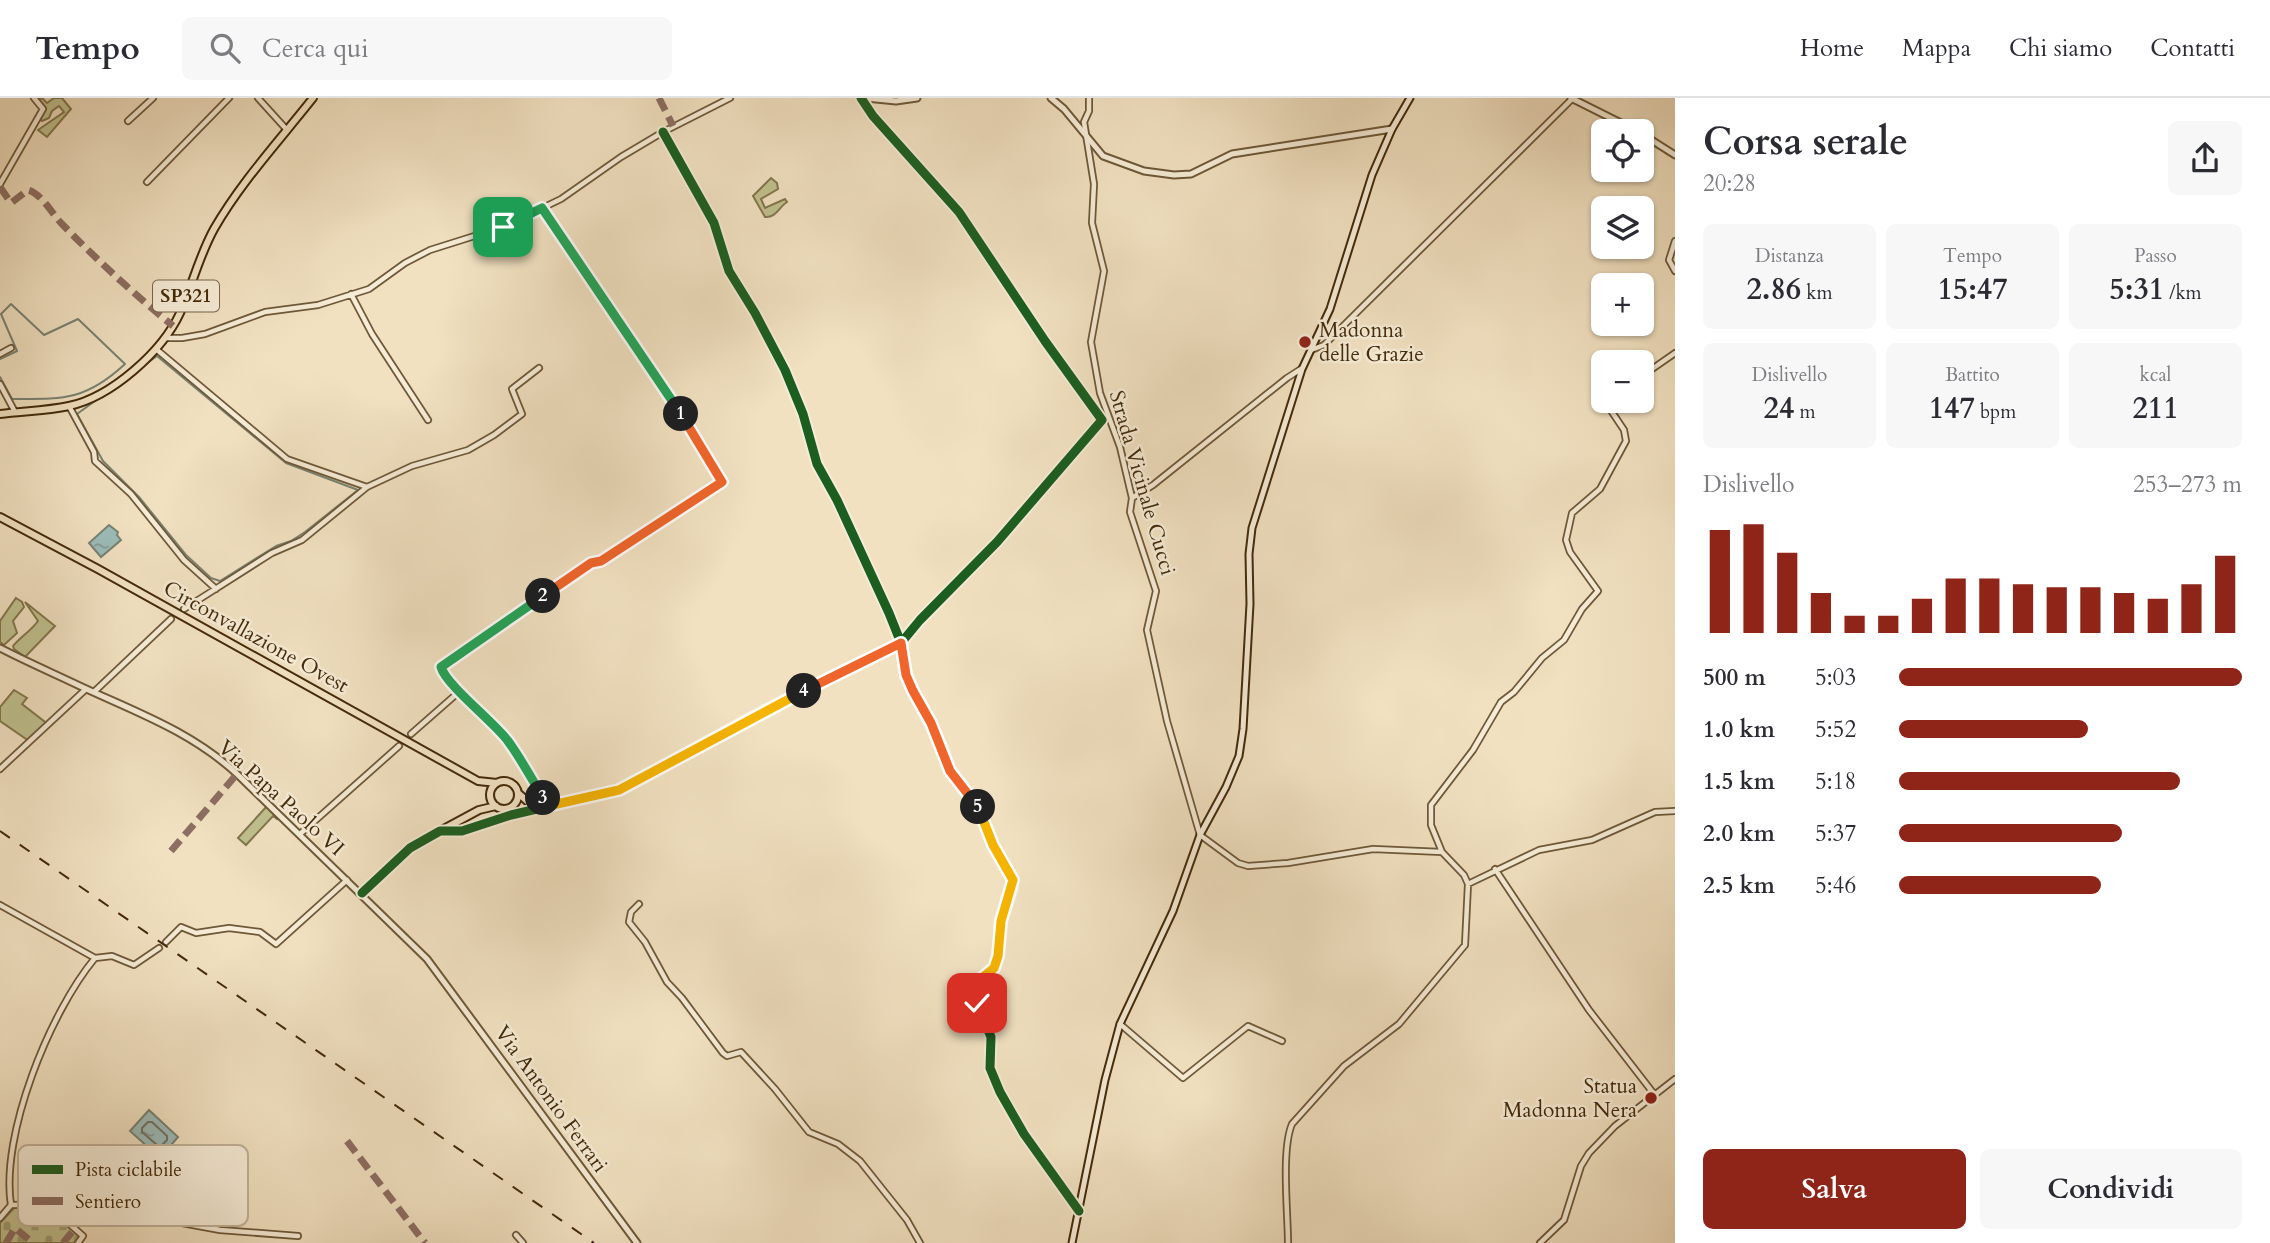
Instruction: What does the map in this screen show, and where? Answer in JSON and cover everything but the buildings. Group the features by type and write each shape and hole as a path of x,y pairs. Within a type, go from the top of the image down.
{"main road":[{"name":"SP321","path":"0,414 69,406 105,391 156,349 166,338 178,316 212,232 259,165 313,98"},
{"name":"Circonvallazione Ovest","path":"0,517 478,781 497,783"},
{"path":"478,781 490,794 496,806"},
{"path":"440,831 486,806 497,783 510,782 536,809"},
{"path":"480,810 496,806 508,808 516,802 518,793"},
{"path":"516,802 529,803"}],"street":[{"path":"0,184 43,109 33,98"},
{"path":"128,121 153,98"},
{"path":"147,183 229,98"},
{"path":"258,98 288,131"},
{"path":"166,338 205,334 265,312 318,304 369,289 405,263 430,250 503,227 561,199 621,157 730,98"},
{"path":"864,98 896,101 917,98"},
{"path":"362,893 410,848 440,831 462,831 536,809 619,790 767,709 901,643 997,542 1102,420 1007,286 959,212 873,116 864,98"},
{"path":"1051,98 1064,109 1103,156 1144,171 1174,175 1191,174 1232,153 1392,129"},
{"name":"Strada Vicinale Cucci","path":"1090,98 1089,111 1084,122 1094,184 1092,223 1104,271 1091,342 1100,393 1120,447 1132,498 1130,512 1156,591 1147,631 1167,721 1200,835"},
{"path":"1072,1243 1105,1080 1121,1024 1172,911 1200,835 1239,757 1243,729 1252,528 1302,369 1329,309 1372,174 1392,129 1410,98"},
{"path":"1311,350 1324,345 1572,98 1613,119"},
{"path":"663,132 714,223 729,271 785,370 803,414 817,464 872,573 901,643 906,675 931,723 950,771 976,802 993,845 1013,880 1001,921 998,956 994,968 983,977 978,988 977,1003 991,1037 990,1068 1000,1092 1024,1134 1079,1211"},
{"path":"1654,142 1675,155"},
{"path":"542,208 684,417 722,482 601,561 591,563 441,667 442,672 507,739 548,806"},
{"path":"1675,241 1670,260 1675,271"},
{"path":"351,294 366,323 428,420"},
{"path":"0,354 11,348"},
{"path":"156,349 287,459 367,487"},
{"path":"1654,368 1675,353"},
{"path":"184,609 272,554 302,540 367,487 412,466 468,450 494,435 522,414 512,389 539,368"},
{"path":"1132,498 1153,485 1287,378 1302,369"},
{"path":"0,384 15,412"},
{"path":"69,406 95,461 131,494 184,560 216,589"},
{"path":"1289,1243 1287,1161 1292,1124 1344,1066 1399,1024 1465,944 1468,884 1464,875 1442,852 1430,825 1431,805 1473,750 1501,702 1514,692 1542,658 1564,640 1582,609 1598,591 1570,552 1566,540 1572,513 1600,489 1626,441 1624,430 1612,413"},
{"path":"95,691 171,620"},
{"name":"Via Papa Paolo VI","path":"0,648 159,721 228,766 362,893 439,974"},
{"path":"0,769 86,689"},
{"path":"411,734 460,691"},
{"path":"300,834 399,746"},
{"path":"1468,884 1539,850 1592,840 1655,812 1675,811"},
{"path":"1200,835 1238,863 1248,866 1288,863 1373,849 1442,852"},
{"path":"1495,869 1589,1010 1654,1094"},
{"path":"166,942 181,926 196,933 229,928 260,932 276,944 347,880"},
{"path":"639,904 631,912 629,922 645,942 667,982 723,1053 727,1056 741,1052 809,1132 838,1144 860,1161 907,1220 920,1243"},
{"path":"0,905 95,958 111,956 134,965 159,948"},
{"path":"11,1205 6,1184 12,1132 21,1099 66,998 95,958"},
{"name":"Via Antonio Ferrari","path":"439,974 637,1243"},
{"path":"1121,1024 1183,1078 1248,1026 1282,1041"},
{"path":"1540,1243 1564,1220 1581,1166 1589,1153 1615,1125 1675,1079"},
{"path":"0,1218 11,1205 18,1205"},
{"path":"72,1226 83,1236 78,1243"},
{"path":"198,1226 298,1236"},
{"path":"516,1235 523,1243"}],"green space":[{"path":"42,98 47,103 54,98 62,98 71,109 47,137 38,130 64,112 59,106 52,111 49,118 42,121 40,119 46,108 38,100"},
{"path":"771,178 777,183 778,189 761,199 765,208 785,199 787,202 775,214 765,217 753,196"},
{"path":"16,598 24,607 13,621 17,633 4,645 0,642 0,621"},
{"path":"25,602 55,626 25,657 13,646 38,621"},
{"path":"14,690 27,698 22,704 49,725 29,741 0,721 0,707"},
{"path":"267,806 277,819 273,816 246,845 238,838"},
{"path":"14,1208 18,1208 18,1226 69,1226 82,1236 75,1243 0,1243 0,1223"}],"water":[{"path":"109,525 118,532 121,540 101,557 89,543"},
{"path":"149,1110 178,1137 171,1145 146,1145 130,1131"}],"waterway":[{"path":"0,359 17,351 1,314 11,304 44,335 78,319 125,364 98,385 60,398 12,399 0,377"},
{"path":"157,356 286,463 358,490 291,541 276,546 220,581 211,578 186,555 139,497 103,461 77,414 157,356"}],"railway":[{"path":"0,831 594,1243"}],"marked path":[{"path":"659,98 673,126"},
{"path":"0,187 11,203 28,190 37,195 89,251 173,326"},
{"path":"171,851 237,774"},
{"path":"347,1141 425,1243"},
{"path":"6,1243 15,1228 33,1243"},
{"path":"63,1243 72,1232"}],"cycle path":[{"path":"362,893 410,848 440,831 462,831 511,815 619,790 767,709 901,643 997,542 1102,420 1045,341 959,212 873,116 861,98"},
{"path":"663,132 714,223 729,271 785,370 803,414 817,464 837,500 889,613 901,643 913,691 942,747 950,771 976,802 993,845 1013,880 1001,921 998,956 994,968 983,977 978,987 977,1003 991,1037 990,1068 1000,1092 1024,1134 1079,1211"}],"place":[{"name":"Madonna delle Grazie","path":"1305,342"},
{"name":"Statua Madonna Nera","path":"1651,1098"}],"route":[{"path":"503,227 542,208 684,417 722,482 601,561 591,563 450,660 441,667 442,672 507,739 548,806 619,790 767,709 901,643 906,675 931,723 950,771 976,802 993,845 1013,880 1001,921 998,956 994,968 983,977 978,988 977,1003"}]}
